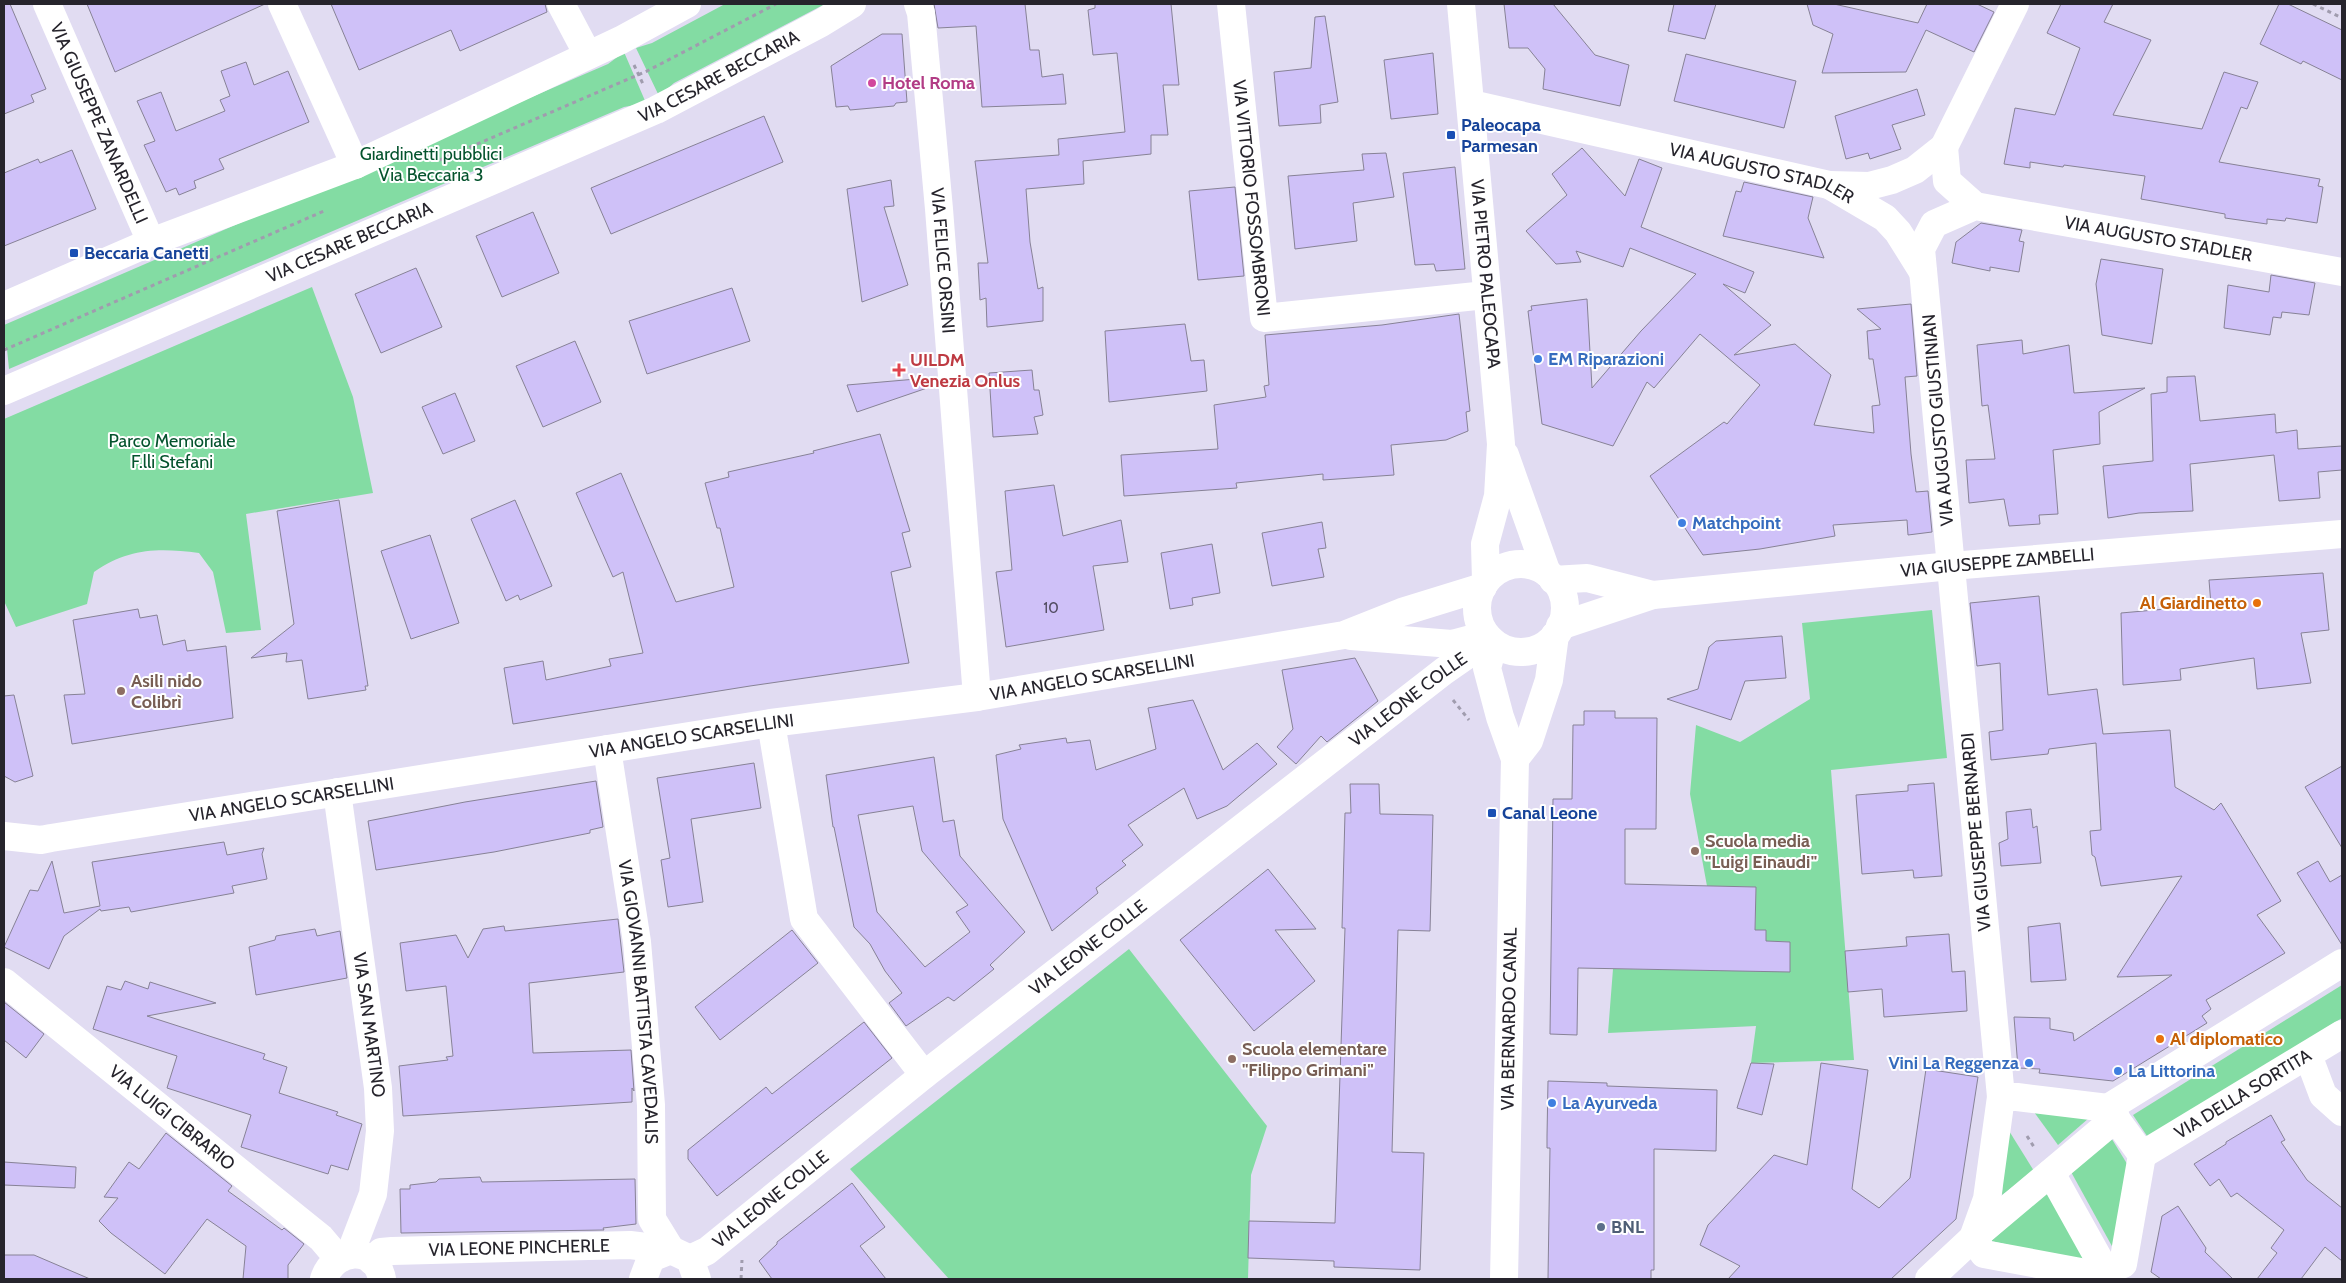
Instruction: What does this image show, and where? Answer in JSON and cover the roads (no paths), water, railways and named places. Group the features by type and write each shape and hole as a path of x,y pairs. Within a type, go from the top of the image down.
{"street":[{"name":"VIA GIUSEPPE ZANARDELLI","path":"47,4 150,242"},
{"path":"282,4 355,165"},
{"path":"560,4 588,55"},
{"path":"4,306 150,242 355,165 621,40 687,4"},
{"name":"VIA CESARE BECCARIA","path":"4,390 656,110 821,24 852,4"},
{"name":"VIA FELICE ORSINI","path":"918,4 921,13 939,209 977,697"},
{"name":"VIA VITTORIO FOSSOMBRONI","path":"1231,4 1264,318 1486,295"},
{"name":"VIA PIETRO PALEOCAPA","path":"1461,4 1501,444 1498,496 1484,544 1484,584"},
{"path":"1829,185 1869,186 1892,180 1914,170 1944,147 2015,4"},
{"name":"VIA AUGUSTO STADLER","path":"1471,104 1829,185 1885,218 1898,232 1924,274"},
{"path":"1924,274 1922,249 1934,224 1976,206 1947,181 1944,147"},
{"name":"VIA AUGUSTO STADLER","path":"1976,206 2342,272"},
{"name":"VIA AUGUSTO GIUSTINIAN","path":"1924,274 1951,566"},
{"name":"VIA PIETRO PALEOCAPA","path":"1501,444 1550,576"},
{"name":"VIA GIUSEPPE ZAMBELLI","path":"1558,631 1653,595 1685,591 1951,566 2342,534"},
{"path":"1515,759 1529,741 1549,680 1558,631 1563,620 1564,602 1559,586 1550,576 1532,566 1515,564 1498,570 1484,584 1478,597 1477,614 1482,630 1490,639 1509,651 1526,652 1543,647 1558,631"},
{"name":"VIA GIUSEPPE BERNARDI","path":"1951,566 2001,1097 1987,1199 1973,1238"},
{"name":"VIA GIUSEPPE ZAMBELLI","path":"1550,576 1587,578 1653,595"},
{"name":"VIA ANGELO SCARSELLINI","path":"41,840 771,723 977,697 1344,635 1402,612 1484,584"},
{"name":"VIA ANGELO SCARSELLINI","path":"1344,635 1452,644 1490,639"},
{"name":"VIA BERNARDO CANAL","path":"1490,639 1487,668 1500,717 1515,759 1504,1279"},
{"name":"VIA LEONE COLLE","path":"643,1279 642,1277 651,1258 686,1263 707,1251 924,1075 1428,684 1490,639"},
{"path":"771,723 804,919 924,1075"},
{"name":"VIA GIOVANNI BATTISTA CAVEDALIS","path":"607,749 637,942 651,1104 652,1219 686,1263"},
{"name":"VIA SAN MARTINO","path":"337,792 378,1088 380,1131 373,1194 353,1266"},
{"path":"4,836 41,840"},
{"path":"4,854 41,840"},
{"path":"1929,1279 1973,1238 2052,1172 2112,1113 2342,963"},
{"name":"VIA LUIGI CIBRARIO","path":"4,982 321,1238 353,1266"},
{"name":"VIA DELLA SORTITA","path":"2142,1155 2342,1034"},
{"path":"2308,1055 2323,1095 2342,1112"},
{"path":"1973,1238 1984,1254 2086,1274 2108,1275 2123,1264 2142,1155 2112,1113 2017,1097 2001,1097"},
{"path":"2052,1172 2108,1275"},
{"name":"VIA LEONE PINCHERLE","path":"353,1266 381,1252 392,1251 630,1245 686,1263"}],"place":[{"name":"Hotel Roma","path":"872,83"},
{"name":"Paleocapa Parmesan","path":"1451,135"},
{"name":"Beccaria Canetti","path":"74,253"},
{"name":"EM Riparazioni","path":"1538,359"},
{"name":"UILDM Venezia Onlus","path":"899,370"},
{"name":"Matchpoint","path":"1682,523"},
{"name":"Al Giardinetto","path":"2257,603"},
{"name":"Asili nido Colibrì","path":"121,691"},
{"name":"Canal Leone","path":"1492,813"},
{"name":"Scuola media \"Luigi Einaudi\"","path":"1695,851"},
{"name":"Al diplomatico","path":"2160,1039"},
{"name":"Scuola elementare \"Filippo Grimani\"","path":"1232,1059"},
{"name":"Vini La Reggenza","path":"2029,1063"},
{"name":"La Littorina","path":"2118,1071"},
{"name":"La Ayurveda","path":"1552,1103"},
{"name":"BNL","path":"1601,1227"}],"park label":[{"name":"Giardinetti pubblici Via Beccaria 3","path":"431,164"},
{"name":"Parco Memoriale F.lli Stefani","path":"172,451"}]}
